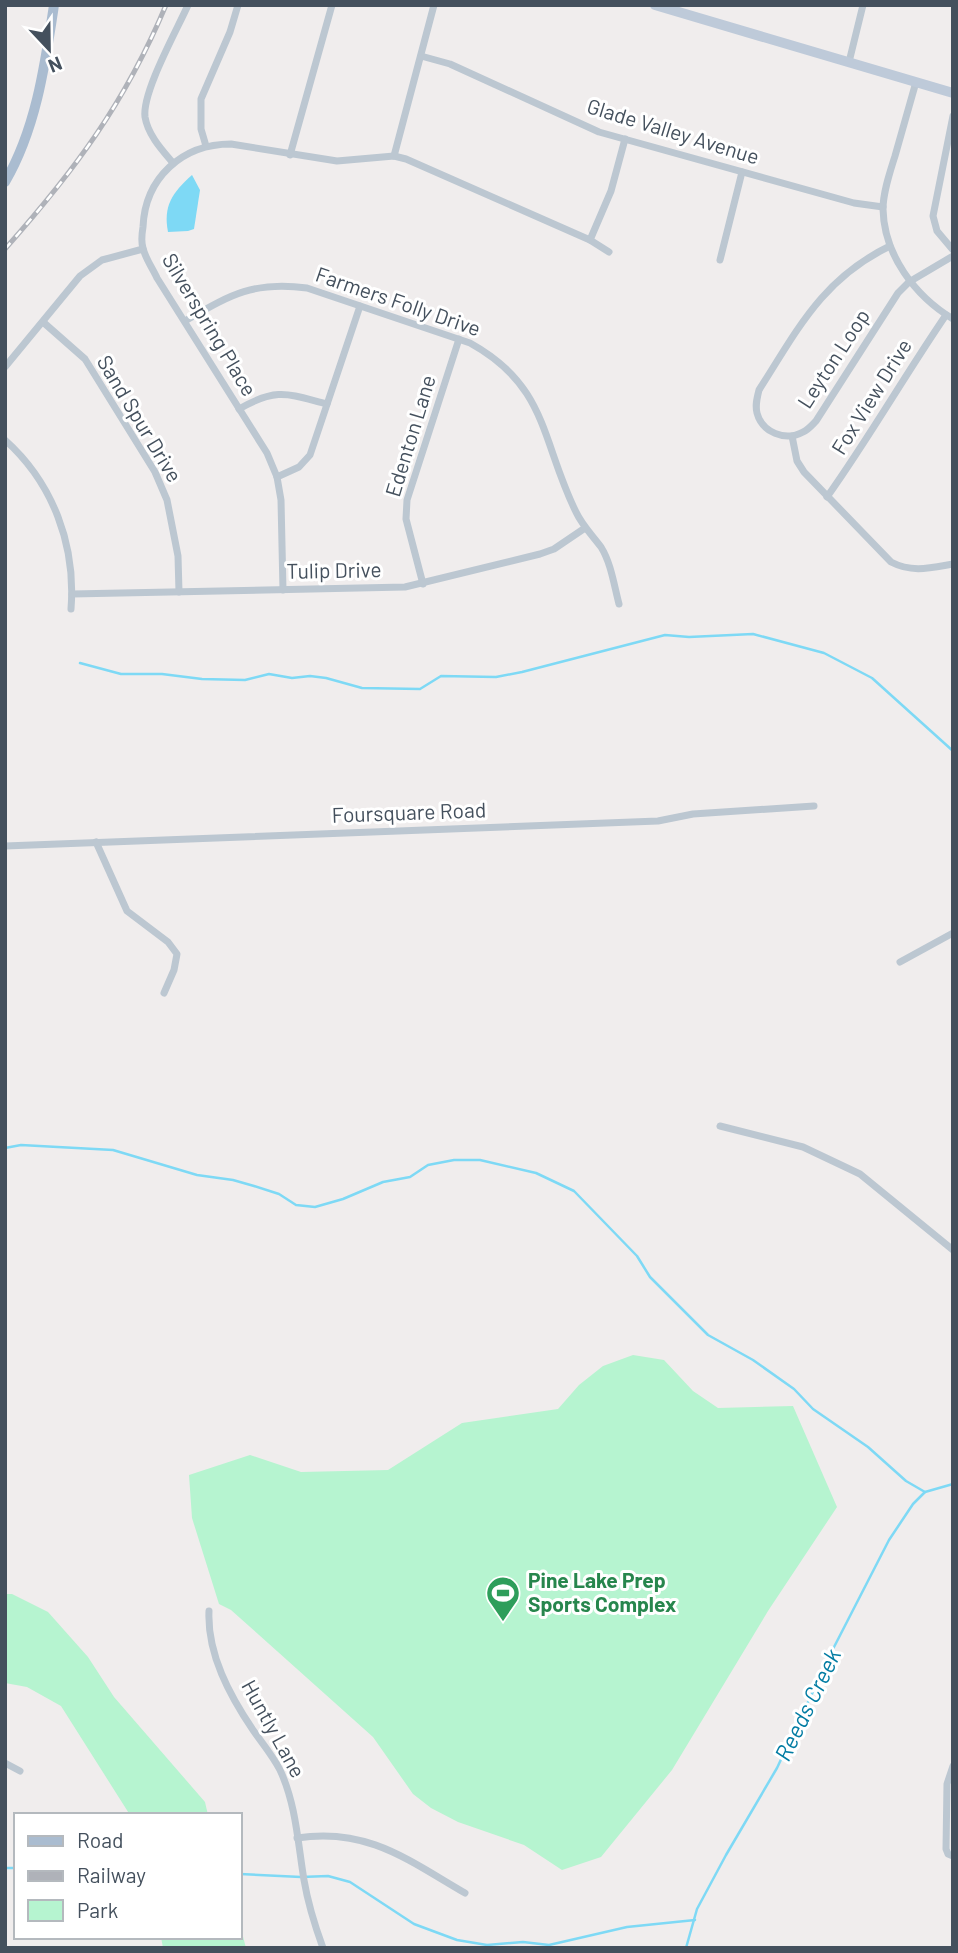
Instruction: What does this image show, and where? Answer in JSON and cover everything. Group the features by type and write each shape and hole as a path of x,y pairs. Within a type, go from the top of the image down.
{"main road":[{"path":"5,182 27,131 40,89 54,5"}],"street":[{"path":"173,163 149,130 145,117 146,98 188,5"},
{"path":"206,146 201,129 201,99 230,32 238,5"},
{"path":"290,155 332,5"},
{"path":"394,156 434,5"},
{"path":"655,5 953,93"},
{"path":"849,62 863,5"},
{"name":"Glade Valley Avenue","path":"421,56 450,64 599,132 854,203 883,207"},
{"path":"916,82 889,175 883,207 890,246 909,282 949,317"},
{"path":"953,116 933,216 937,231 953,250"},
{"path":"590,240 611,191 625,139"},
{"name":"Silverspring Place","path":"283,590 281,500 277,477 267,453 158,278 143,249 143,215 146,201 154,184 173,163 197,148 231,144 337,161 394,156 590,240 609,252"},
{"path":"720,260 742,172"},
{"name":"Leyton Loop","path":"890,246 868,257 841,276 808,313 759,390 756,402 762,425 770,432 792,436 804,432 816,421 898,293 909,282"},
{"path":"5,367 80,276 102,260 143,249"},
{"path":"909,282 953,256"},
{"name":"Farmers Folly Drive","path":"185,321 226,297 246,289 283,285 307,288 459,339 498,360 533,400 576,512 607,559 619,604"},
{"path":"277,477 299,467 310,455 360,306"},
{"name":"Fox View Drive","path":"827,497 862,448 894,391 949,317"},
{"name":"Sand Spur Drive","path":"43,322 85,359 155,472 167,500 178,556 179,592"},
{"name":"Edenton Lane","path":"423,584 406,519 407,499 459,339"},
{"path":"239,409 272,393 285,393 327,404"},
{"path":"792,436 797,461 804,472 891,562 903,569 916,570 953,564"},
{"path":"5,440 18,452 58,514 69,553 71,609"},
{"name":"Tulip Drive","path":"72,594 405,587 540,554 554,549 585,528"},
{"name":"Foursquare Road","path":"5,846 658,821 692,814 814,806"},
{"path":"96,842 127,911 167,942 177,954 174,970 164,993"},
{"path":"900,962 953,933"},
{"path":"720,1126 803,1147 860,1174 953,1250"},
{"name":"Huntly Lane","path":"209,1611 210,1636 234,1701 279,1770 288,1792 310,1906 323,1948"},
{"path":"5,1763 20,1771"},
{"path":"953,1766 947,1784 946,1849 948,1854 953,1856"},
{"path":"297,1838 345,1835 368,1841 393,1852 465,1893"}],"green space":[{"name":"Pine Lake Prep Sports Complex","path":"633,1355 664,1360 693,1391 718,1408 793,1406 837,1507 768,1611 672,1770 601,1857 562,1870 524,1845 458,1822 431,1808 413,1794 373,1737 231,1610 219,1604 192,1518 189,1475 250,1455 301,1472 388,1470 462,1423 558,1409 579,1385 603,1366"},
{"path":"5,1594 12,1594 48,1612 88,1657 114,1697 205,1802 208,1813 129,1813 61,1706 27,1687 5,1683"},
{"path":"242,1933 246,1948 163,1948 161,1939 242,1939"}],"water":[{"path":"192,175 200,190 194,229 168,232 168,207 179,188"}],"waterway":[{"path":"80,663 121,674 245,680 269,674 292,678 310,676 362,688 420,689 441,676 496,677 665,635 689,637 753,634 824,653 872,678 953,751"},
{"path":"5,1148 21,1145 113,1150 197,1175 233,1180 279,1194 296,1205 315,1207 343,1199 383,1182 410,1177 428,1165 454,1160 480,1160 536,1173 574,1191 637,1256 650,1277 708,1335 753,1360 794,1389 813,1409 868,1447 906,1481 925,1492"},
{"name":"Reeds Creek","path":"686,1948 697,1909 777,1768 833,1649 889,1540 913,1504 925,1492 953,1484"},
{"path":"5,1868 14,1868"},
{"path":"242,1874 328,1876 350,1882 414,1924 457,1940 487,1945 523,1942 549,1945 627,1927 695,1920"}],"railway":[{"path":"5,249 54,191 96,134 133,73 166,5"}],"place":[{"name":"Pine Lake Prep Sports Complex","path":"503,1623"}]}
